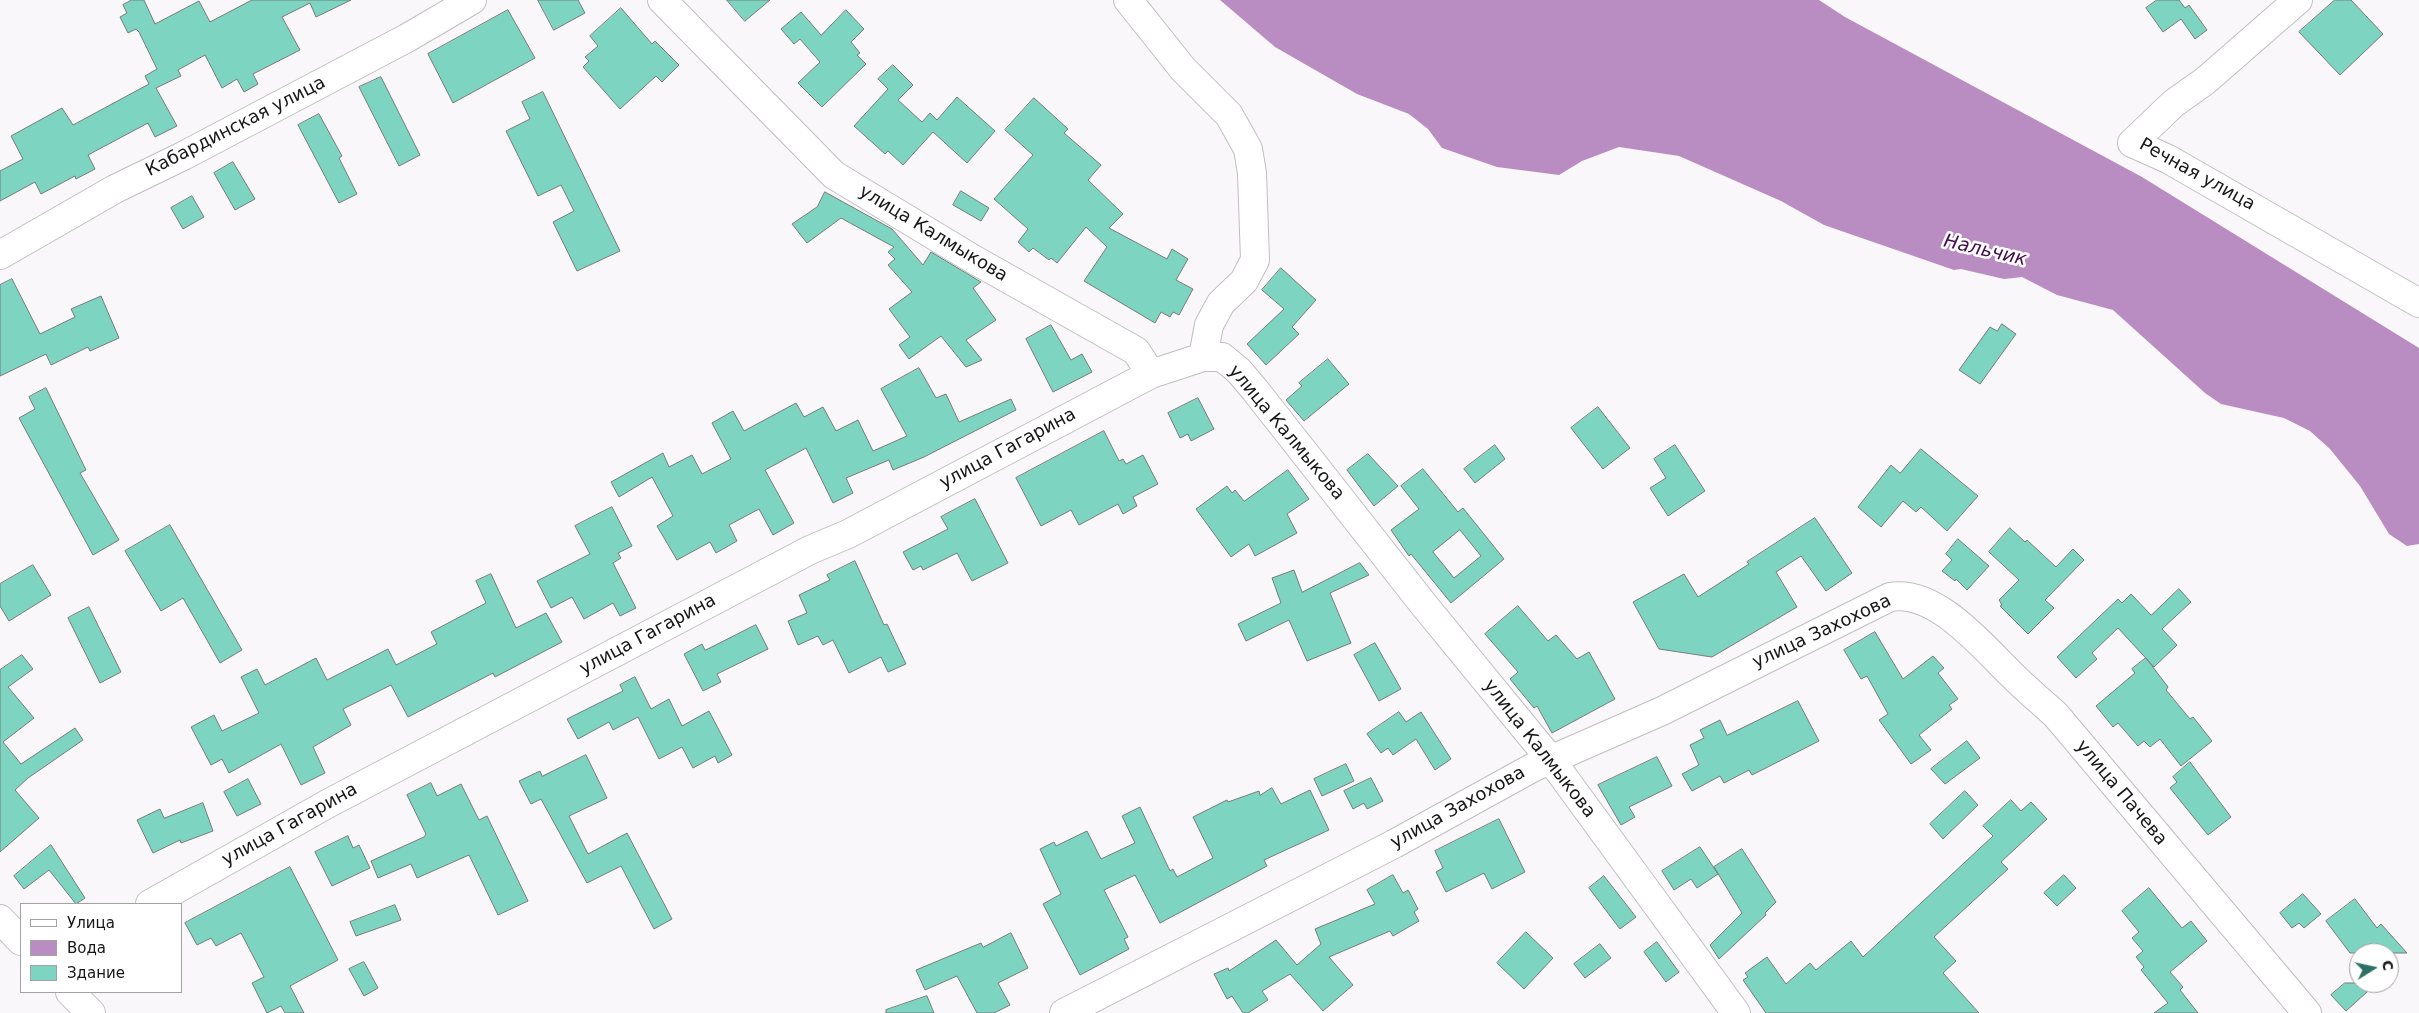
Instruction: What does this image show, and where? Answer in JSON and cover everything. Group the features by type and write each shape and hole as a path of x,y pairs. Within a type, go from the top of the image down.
{"street":[{"name":"Кабардинская улица","path":"0,254 115,189 184,156 407,38 472,0"},
{"name":"улица Калмыкова","path":"662,0 834,175 973,259 1136,351 1151,374 1203,358 1222,357 1244,377 1418,598 1551,760 1736,1013"},
{"path":"1128,0 1183,68 1229,115 1248,149 1252,173 1255,260 1244,281 1222,303 1209,325 1203,358"},
{"name":"Речная улица","path":"2298,0 2205,81 2174,103 2132,143 2168,159 2419,303"},
{"name":"улица Гагарина","path":"152,903 329,803 810,550 848,534 1151,374"},
{"name":"улица Захохова","path":"1064,1013 1394,844 1532,768 1662,711 1890,598 1902,595 1913,598"},
{"name":"улица Пачева","path":"1913,598 1940,611 1970,633 2013,677 2055,714 2307,1013"},
{"path":"0,919 20,940"},
{"path":"71,993 91,1013"}],"water":[{"name":"Нальчик","path":"1220,0 1819,0 1845,17 2142,177 2419,348 2419,544 2407,546 2389,534 2360,486 2330,449 2310,431 2284,418 2221,404 2205,393 2113,310 2057,295 2022,277 2004,279 1961,269 1954,270 1824,225 1781,201 1679,156 1619,147 1582,161 1559,175 1497,167 1442,148 1428,129 1409,114 1357,94 1275,47"}],"building":[{"path":"132,0 144,0 155,24 199,1 210,22 252,0 351,0 316,17 310,3 282,17 300,50 253,74 258,84 244,92 237,79 222,88 205,55 178,70 181,76 156,88 177,126 155,137 148,123 88,155 95,169 76,179 75,176 41,194 35,182 0,201 0,171 23,159 11,136 62,108 73,125 149,84 145,76 157,69 139,32 136,29 128,33 120,17 127,13 123,5"},
{"path":"538,0 578,0 585,13 554,30"},
{"path":"727,0 770,0 745,21"},
{"path":"2157,0 2179,0 2185,8 2189,5 2207,30 2195,39 2181,19 2163,32 2146,8"},
{"path":"2335,0 2351,0 2383,34 2340,75 2299,32"},
{"path":"621,8 652,44 655,41 679,65 662,82 656,76 620,109 583,67 589,61 585,57 598,46 590,36"},
{"path":"508,10 535,58 453,103 428,54"},
{"path":"846,10 864,29 851,42 860,53 857,55 866,64 822,107 798,83 820,62 800,39 794,44 781,29 801,12 821,35"},
{"path":"893,65 913,85 898,100 922,122 930,113 937,120 957,97 995,131 967,163 933,132 903,165 888,151 885,154 854,126 888,89 878,79"},
{"path":"381,77 420,155 399,166 359,87"},
{"path":"543,92 620,251 577,271 553,222 574,211 561,185 538,196 506,131 530,119 522,102"},
{"path":"1034,98 1068,129 1064,133 1101,165 1088,180 1123,214 1109,228 1167,259 1172,249 1188,259 1176,280 1193,289 1179,315 1173,312 1170,317 1161,312 1155,323 1084,281 1107,247 1086,227 1057,263 1051,258 1049,260 1033,248 1029,252 1018,242 1028,229 994,199 1033,155 1005,130"},
{"path":"319,114 342,156 339,158 357,194 339,203 298,125"},
{"path":"233,162 255,199 235,210 214,173"},
{"path":"961,191 989,208 981,221 953,205"},
{"path":"825,192 892,229 923,265 931,252 981,282 973,288 996,320 966,340 982,360 966,367 941,336 909,359 899,345 910,337 889,309 912,292 888,265 895,259 888,252 894,247 841,218 807,243 792,224 817,207"},
{"path":"192,196 204,217 183,229 171,208"},
{"path":"1281,268 1316,300 1292,327 1299,334 1266,365 1247,344 1284,309 1262,290"},
{"path":"12,279 40,334 75,317 71,309 101,296 119,338 90,351 88,347 51,365 46,354 0,376 0,285"},
{"path":"2002,324 2016,334 1980,384 1959,370 1990,327 1997,331"},
{"path":"1051,325 1071,360 1082,354 1092,372 1053,392 1026,339"},
{"path":"1328,359 1349,384 1304,421 1286,400 1302,386 1299,383"},
{"path":"919,368 936,398 946,394 959,422 1011,399 1016,410 924,457 893,470 889,460 846,478 853,493 833,503 806,448 765,470 794,523 773,535 759,509 729,525 737,541 716,553 710,542 677,560 657,526 673,516 652,477 619,497 611,482 663,453 669,467 692,455 702,474 731,459 712,423 733,411 744,431 796,403 804,417 823,407 836,431 858,420 873,451 907,436 881,389"},
{"path":"46,388 86,470 80,473 119,540 93,555 19,418 35,409 29,397"},
{"path":"1198,398 1214,429 1191,441 1188,434 1180,438 1168,413"},
{"path":"1598,407 1630,448 1603,469 1571,428"},
{"path":"1104,431 1119,461 1123,459 1126,464 1143,455 1158,484 1133,497 1137,506 1123,514 1118,504 1079,525 1071,510 1041,526 1016,478"},
{"path":"1495,445 1505,459 1475,483 1464,469"},
{"path":"1675,445 1705,491 1668,516 1650,488 1666,478 1654,459"},
{"path":"1921,449 1978,496 1947,531 1921,507 1916,512 1903,501 1881,527 1858,507 1891,465 1900,473"},
{"path":"1368,454 1398,486 1374,506 1347,470"},
{"path":"1423,469 1458,512 1463,508 1504,559 1451,603 1411,554 1409,556 1391,530 1419,509 1401,486","holes":["1460,530 1481,556 1454,578 1433,552"]},
{"path":"1288,470 1309,499 1287,514 1297,533 1255,556 1249,544 1231,557 1196,509 1227,486 1232,493 1235,490 1244,501"},
{"path":"975,499 1008,563 972,581 957,553 923,570 921,566 913,570 903,552 948,529 941,517"},
{"path":"612,507 632,546 618,553 621,558 613,563 636,608 620,616 613,603 584,619 572,597 551,608 537,581 590,554 575,526"},
{"path":"1815,518 1852,573 1826,591 1801,556 1776,572 1797,607 1712,657 1659,649 1633,602 1684,574 1698,597 1749,564 1747,562"},
{"path":"170,525 242,650 220,663 183,598 161,611 125,551"},
{"path":"2010,528 2025,542 2027,540 2056,567 2073,549 2084,560 2045,600 2054,608 2028,634 2000,606 2002,605 1999,600 2019,580 1989,552"},
{"path":"1958,539 1989,566 1967,590 1956,579 1955,581 1942,571 1952,560 1946,554"},
{"path":"855,561 884,625 887,624 906,664 888,672 881,657 849,673 833,640 823,645 818,636 798,645 788,621 807,613 799,595 830,580 827,575"},
{"path":"1360,563 1369,575 1330,593 1351,643 1307,661 1289,620 1246,641 1238,624 1281,603 1272,578 1294,570 1302,592"},
{"path":"33,565 51,595 9,621 0,606 0,584"},
{"path":"491,574 516,628 546,613 562,642 495,677 493,673 408,717 391,685 343,709 351,725 313,747 325,773 301,785 281,744 229,773 222,759 211,765 191,727 214,715 222,731 259,713 241,677 257,669 265,685 316,658 327,680 388,649 396,665 437,644 431,632 486,603 476,581"},
{"path":"2179,589 2191,602 2162,629 2177,645 2154,667 2118,628 2092,653 2097,659 2076,678 2057,657 2118,599 2122,603 2131,594 2151,615"},
{"path":"1518,606 1548,641 1556,635 1577,659 1589,652 1615,699 1552,733 1537,706 1534,708 1510,679 1518,672 1485,634"},
{"path":"89,607 121,672 100,683 68,618"},
{"path":"756,625 768,649 717,674 721,682 703,691 684,654 702,644 705,650"},
{"path":"1875,632 1903,679 1933,656 1944,668 1938,673 1958,699 1949,705 1952,709 1919,735 1931,750 1911,764 1879,720 1888,714 1867,676 1861,679 1844,650"},
{"path":"1375,643 1401,689 1379,701 1354,655"},
{"path":"22,655 33,669 8,687 34,718 3,742 21,764 75,728 83,740 28,778 15,790 39,818 0,852 0,670"},
{"path":"2146,658 2168,687 2166,690 2190,719 2193,717 2212,741 2181,766 2160,739 2150,747 2144,741 2138,746 2118,723 2113,727 2096,706 2135,673 2132,669"},
{"path":"635,677 651,709 669,699 682,726 709,711 732,755 718,763 715,756 693,768 682,747 659,759 638,717 613,730 609,722 578,739 567,719 623,691 620,685"},
{"path":"1798,701 1819,741 1752,775 1749,770 1724,783 1720,776 1692,791 1682,774 1699,765 1690,745 1704,738 1700,730 1720,720 1727,735"},
{"path":"1399,712 1406,722 1421,712 1451,759 1435,770 1416,739 1393,755 1388,748 1381,753 1367,734"},
{"path":"1967,741 1980,758 1945,784 1931,769"},
{"path":"586,755 607,798 569,816 588,854 627,833 672,919 654,929 621,866 587,883 541,799 531,804 519,781 540,771 542,776"},
{"path":"1657,757 1672,786 1629,807 1635,817 1621,825 1598,785"},
{"path":"2190,762 2231,817 2208,835 2170,788 2177,782 2173,777"},
{"path":"1346,764 1354,781 1322,796 1314,779"},
{"path":"1371,778 1383,801 1367,809 1364,803 1353,809 1344,791"},
{"path":"248,779 261,804 237,816 224,792"},
{"path":"431,783 437,796 461,784 479,820 487,816 528,901 498,915 469,855 417,878 411,864 378,878 371,861 424,837 426,834 407,795"},
{"path":"1272,788 1281,804 1310,790 1329,830 1264,860 1267,866 1160,923 1135,875 1104,890 1128,937 1124,939 1129,949 1080,975 1043,904 1061,894 1040,849 1054,842 1056,846 1087,831 1101,859 1135,843 1122,816 1140,807 1170,871 1173,869 1177,877 1213,858 1193,817 1227,800 1228,802 1259,791 1260,795"},
{"path":"1965,791 1978,805 1943,839 1930,824"},
{"path":"2011,800 2021,811 2031,802 2047,819 2001,862 2008,869 1934,937 1956,961 1943,973 1979,1013 1766,1013 1743,980 1748,977 1745,973 1767,957 1786,984 1810,963 1816,970 1851,941 1863,957 1993,836 1983,826"},
{"path":"203,803 213,831 181,843 180,840 153,853 137,820 160,809 164,818"},
{"path":"1499,819 1525,872 1492,889 1484,873 1446,892 1436,872 1443,868 1435,851"},
{"path":"348,836 353,848 359,845 370,868 332,886 315,852"},
{"path":"51,845 85,898 75,903 49,870 24,889 14,876"},
{"path":"1700,847 1718,874 1697,888 1691,879 1674,890 1662,871"},
{"path":"1742,849 1776,902 1765,913 1766,915 1719,959 1710,945 1742,913 1714,867"},
{"path":"290,867 338,960 290,986 304,1013 285,1013 281,1006 267,1013 252,983 264,977 241,933 216,946 211,938 197,945 185,923"},
{"path":"1393,875 1403,893 1408,890 1418,909 1414,912 1419,921 1393,936 1390,931 1329,957 1353,985 1323,1011 1290,974 1262,991 1268,1000 1248,1013 1243,1013 1232,996 1227,999 1214,974 1228,968 1229,971 1276,940 1297,965 1321,944 1315,929 1375,904 1367,890"},
{"path":"2064,875 2076,888 2057,906 2044,893"},
{"path":"1604,876 1636,917 1620,929 1589,888"},
{"path":"2149,888 2182,928 2191,921 2207,941 2170,972 2183,987 2180,990 2198,1013 2154,1013 2168,1003 2141,970 2144,967 2136,957 2143,951 2132,938 2139,932 2122,911"},
{"path":"2303,894 2321,914 2304,928 2299,923 2292,928 2280,913"},
{"path":"2355,899 2377,928 2381,924 2398,943 2349,943 2349,952 2326,921"},
{"path":"395,905 401,920 356,936 350,922"},
{"path":"1526,932 1553,958 1524,989 1497,963"},
{"path":"1011,933 1028,968 998,983 1010,1005 994,1013 977,1013 957,976 925,990 916,970 981,943 983,947"},
{"path":"1657,942 1679,972 1666,982 1644,952"},
{"path":"1600,944 1611,958 1585,978 1574,964"},
{"path":"2399,944 2407,953 2399,953"},
{"path":"364,962 378,988 364,996 349,969"},
{"path":"2345,983 2349,983 2349,993 2366,993 2346,1011 2331,995"},
{"path":"927,996 934,1013 886,1013 886,1010"}]}
